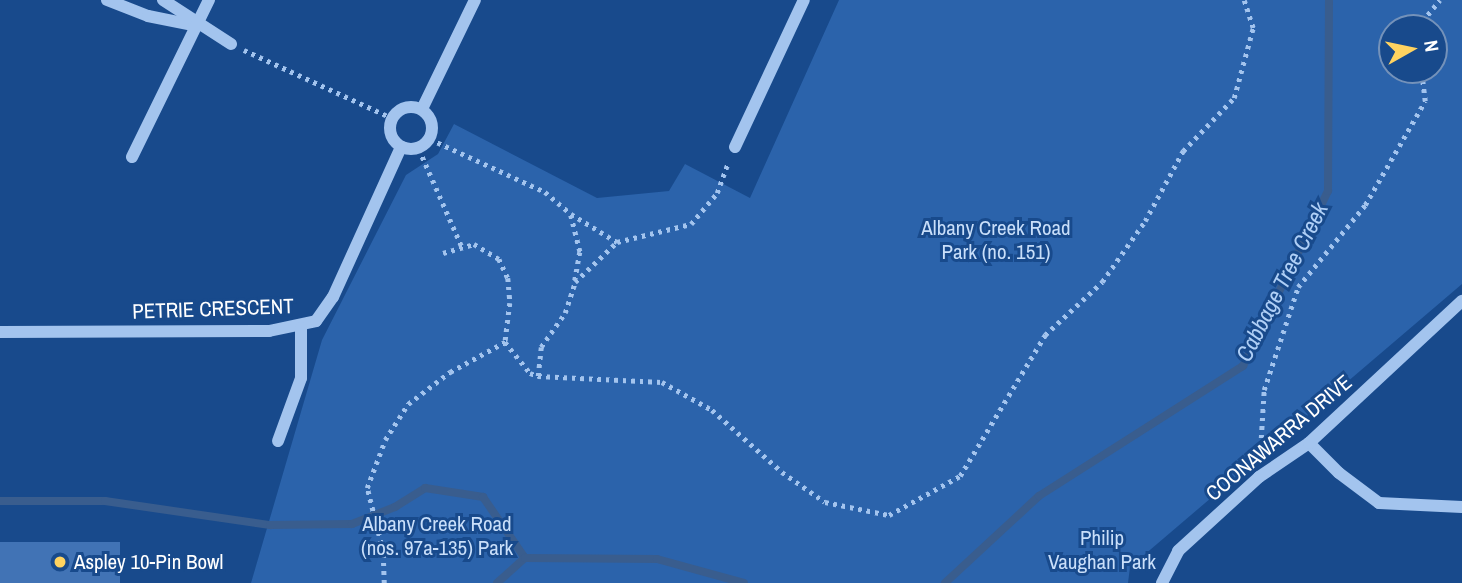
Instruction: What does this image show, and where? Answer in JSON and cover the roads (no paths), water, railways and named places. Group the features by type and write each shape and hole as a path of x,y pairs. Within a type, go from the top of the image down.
{"street":[{"path":"107,0 148,16 197,26"},
{"path":"163,0 197,26 231,44"},
{"path":"132,157 209,0"},
{"path":"422,109 475,0"},
{"path":"735,147 804,0"},
{"path":"400,109 422,109 433,128 430,139 419,149 401,147 391,134 392,118 400,109"},
{"name":"PETRIE CRESCENT","path":"0,332 301,327 316,321 333,298 401,147"},
{"name":"COONAWARRA DRIVE","path":"1161,583 1178,551 1259,477 1309,443 1462,301"},
{"path":"278,441 301,377 301,327"},
{"path":"1309,443 1339,473 1379,503 1462,507"}],"waterway":[{"name":"Cabbage Tree Creek","path":"945,583 1039,496 1243,366 1328,191 1329,0"},
{"path":"0,501 105,501 270,525 352,524 395,507 425,488 483,497 525,558"},
{"name":"Cabbage Tree Creek","path":"497,583 525,558 657,559 744,583"}],"place":[{"name":"Aspley 10-Pin Bowl","path":"60,562"}],"park label":[{"name":"Albany Creek Road Park (no. 151)","path":"996,240"},
{"name":"Albany Creek Road (nos. 97a-135) Park","path":"437,536"},
{"name":"Philip Vaughan Park","path":"1102,550"}]}
